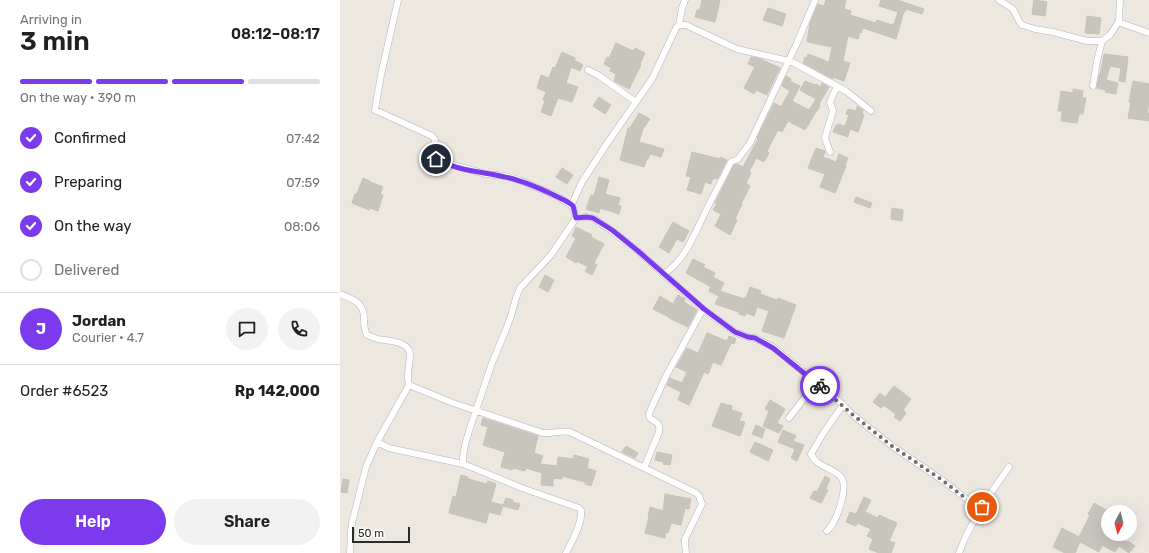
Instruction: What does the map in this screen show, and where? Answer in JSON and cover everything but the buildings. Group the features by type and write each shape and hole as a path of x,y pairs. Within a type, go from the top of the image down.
{"street":[{"path":"398,0 381,75 375,110 432,136 435,140 434,156 442,162 486,174 505,176 519,180 550,193 572,206"},
{"path":"576,218 572,206 582,182 652,79 676,28 679,25 685,0"},
{"path":"664,274 675,266 684,254 731,162 738,159 750,143 815,0"},
{"path":"1000,0 1013,9 1022,25 1087,41 1102,41 1110,35 1119,21 1120,0"},
{"path":"1119,21 1149,33"},
{"path":"679,25 686,25 737,49 788,61 846,91 871,111"},
{"path":"1093,86 1102,41"},
{"path":"588,70 598,75 636,102"},
{"path":"830,152 825,138 834,111 830,104 830,100 837,86"},
{"path":"576,218 593,218 600,222 638,251 704,309 735,332 755,338 773,348 892,446 942,480 973,504 982,507"},
{"path":"463,464 465,445 476,410 520,288 551,256 576,218"},
{"path":"340,294 361,305 364,310 364,325 367,335 376,339 406,346 410,352 408,376 409,385 377,442 366,467 351,532 350,553"},
{"path":"644,468 660,432 658,422 650,418 649,414 666,376 704,309"},
{"path":"789,418 816,383"},
{"path":"409,385 453,403 542,433 550,434 563,431 570,432 696,493 702,504 685,539 684,544 686,553"},
{"path":"827,531 834,521 844,493 844,482 841,477 813,459 811,454 843,405"},
{"path":"377,442 389,448 463,464 522,488 579,508 582,514 578,528 566,553"},
{"path":"959,553 964,538 982,507 1009,467"}],"way so far":[{"path":"820,386 892,446 942,480 973,504 982,507"}],"route":[{"path":"436,159 486,174 505,176 519,180 564,200 572,206 576,218 593,218 612,230 704,309 735,332 755,338 773,348 820,386"}]}
